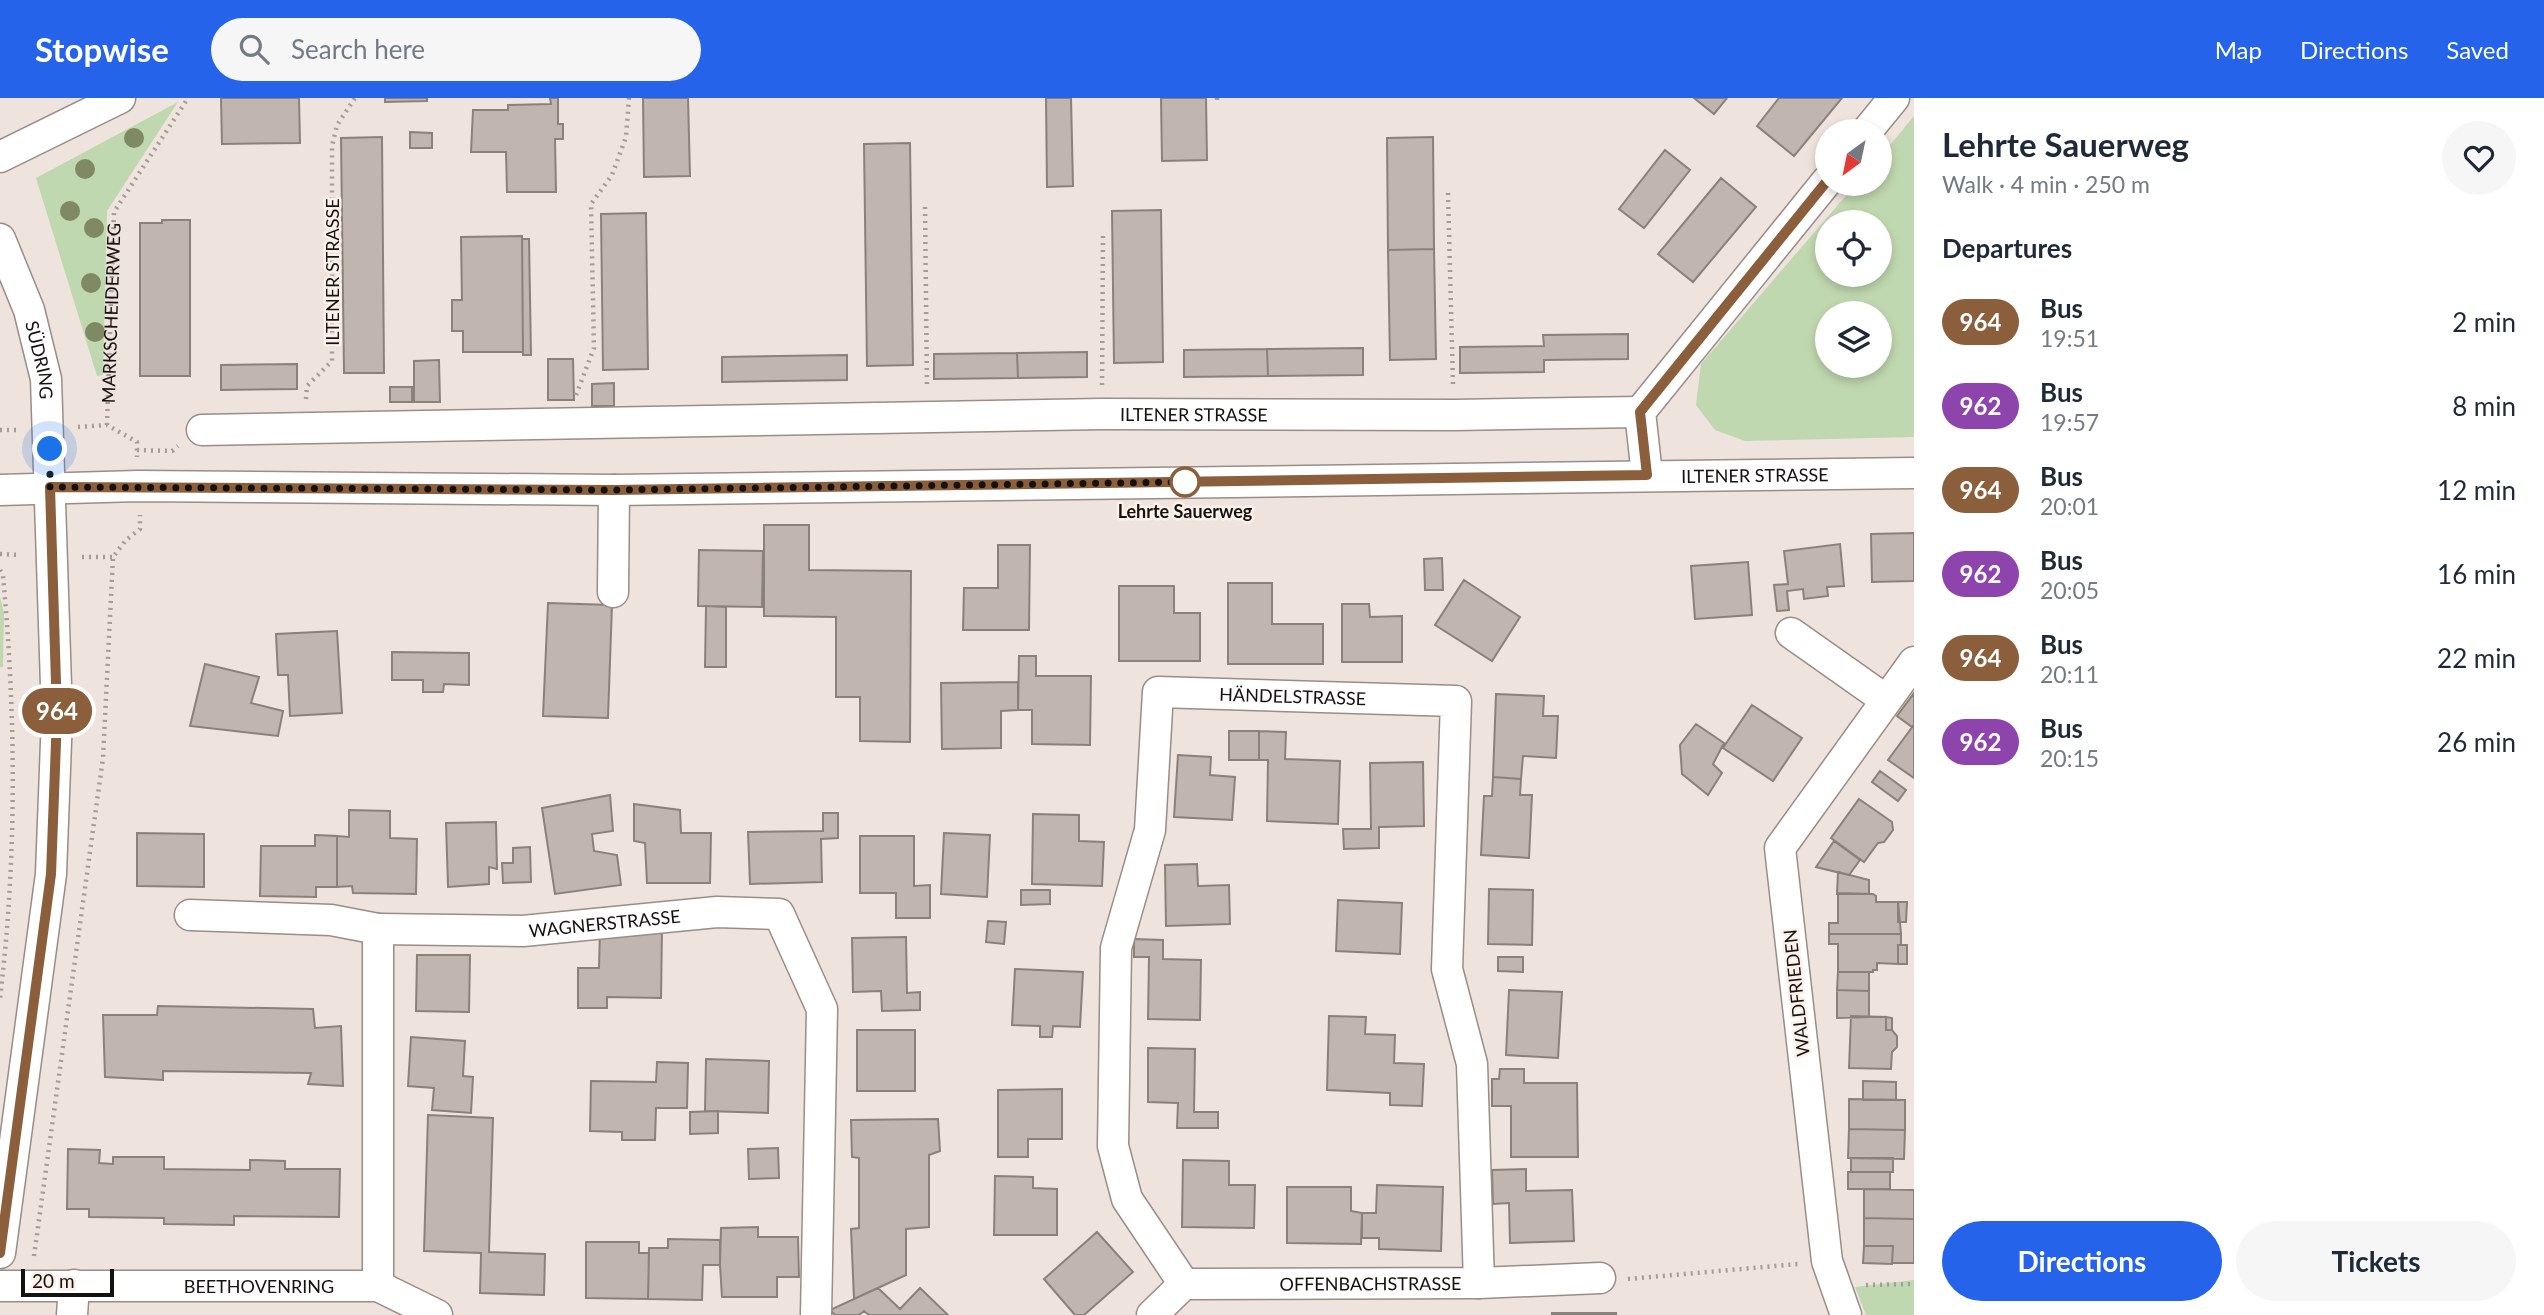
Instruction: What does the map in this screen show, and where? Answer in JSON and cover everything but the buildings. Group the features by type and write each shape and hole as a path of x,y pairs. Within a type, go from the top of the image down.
{"street":[{"path":"0,157 120,98"},
{"path":"1877,119 1894,98"},
{"path":"1647,475 1640,412 1815,196"},
{"name":"SÜDRING","path":"0,239 29,310 46,379 57,716 51,874 0,1253"},
{"name":"ILTENER STRASSE","path":"202,430 1102,414 1454,415 1640,412"},
{"name":"ILTENER STRASSE","path":"0,489 138,486 614,490 1914,473"},
{"path":"613,592 614,490"},
{"path":"1791,633 1886,700"},
{"name":"WALDFRIEDEN","path":"1846,1315 1831,1273 1780,848 1914,662"},
{"name":"HÄNDELSTRASSE","path":"1184,1284 1127,1199 1113,1146 1116,948 1150,830 1158,692 1456,701 1447,969 1472,1064 1479,1283"},
{"name":"WAGNERSTRASSE","path":"378,929 523,931 717,912 779,914 822,1009 816,1315"},
{"path":"190,915 331,920 378,929 378,1286"},
{"name":"OFFENBACHSTRASSE","path":"1184,1284 1479,1283 1600,1278"},
{"path":"1152,1315 1184,1284"},
{"name":"BEETHOVENRING","path":"0,1286 378,1286 437,1315"},
{"path":"72,1315 74,1286"}],"path":[{"name":"MARKSCHEIDERWEG","path":"107,425 114,212 188,98"},
{"name":"ILTENER STRASSE","path":"305,429 307,386 332,362 332,146 337,125 355,98"},
{"path":"576,424 576,394 594,348 591,204 612,175 626,137 629,98"},
{"path":"1448,193 1454,415"},
{"path":"925,207 928,417"},
{"name":"ILTENER STRASSE","path":"1102,414 1103,235"},
{"path":"0,430 49,430 107,425 137,442 140,529 126,540 113,557"},
{"path":"137,450 172,451 202,430"},
{"path":"0,570 4,576 14,768 10,903 0,998"},
{"path":"1600,1278 1610,1280 1831,1273 1914,1284"}],"green space":[{"path":"178,102 107,211 103,375 97,376 36,178"},
{"path":"1914,116 1914,437 1745,441 1715,430 1696,405 1701,364 1815,232 1815,287 1892,287 1892,210 1834,210 1846,196 1892,196 1892,143"},
{"path":"0,597 4,613 3,667 0,667"},
{"path":"1914,1280 1914,1315 1866,1315 1855,1287"}],"bus line":[{"name":"964","path":"0,1253 51,874 57,716 50,487 614,490 1647,475 1640,412 1815,196"}],"place":[{"name":"Lehrte Sauerweg","path":"1185,482"}],"route":[{"path":"50,449 50,487 614,490 1185,482"}]}
